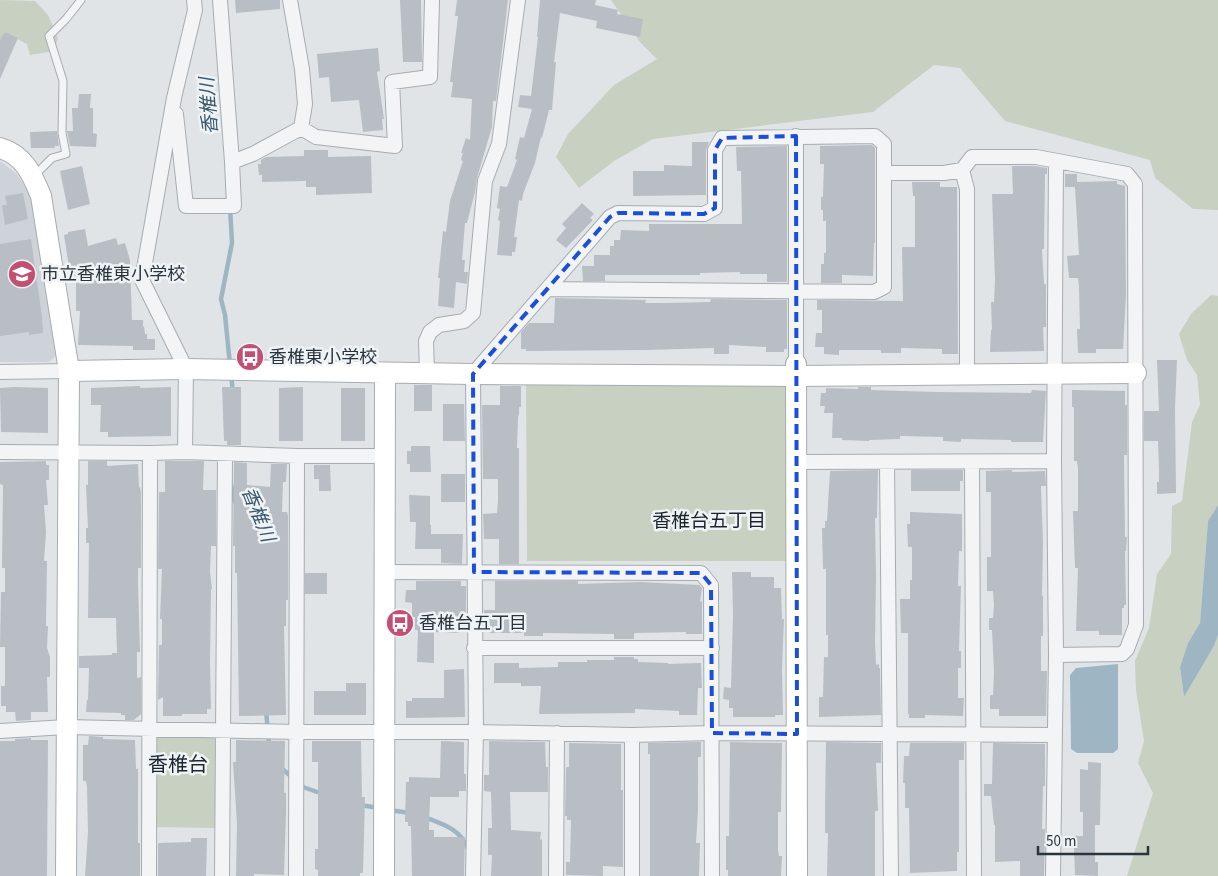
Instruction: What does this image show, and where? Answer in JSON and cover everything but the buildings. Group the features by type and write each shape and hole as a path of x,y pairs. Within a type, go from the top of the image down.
{"street":[{"path":"185,452 186,369 142,280 174,98 195,10 194,0"},
{"path":"174,98 186,206 234,206 220,0"},
{"path":"290,0 302,69 304,104 301,128"},
{"path":"301,128 316,137 395,146 392,82 430,77 432,0"},
{"path":"427,373 426,341 430,332 439,326 464,322 473,313 485,181 499,144 518,0"},
{"path":"232,162 253,154 301,128"},
{"path":"796,136 798,462 797,876"},
{"path":"474,876 476,732 473,374 610,217 618,213 704,214 715,208 715,150 722,138 875,136 884,144 884,287 874,292 548,289"},
{"path":"0,148 18,156 30,170 42,196 69,372 67,451 66,876"},
{"path":"885,173 944,173 962,170 972,158 1036,157 1127,174 1134,184 1136,625 1127,649 1122,654 1056,655"},
{"path":"1053,876 1056,655 1054,461 1056,161"},
{"path":"962,170 967,189 967,375"},
{"path":"0,372 186,369 473,374 796,370 967,375 1136,373"},
{"path":"384,372 384,876"},
{"path":"0,452 185,452 297,456 385,456"},
{"path":"149,876 150,453"},
{"path":"222,876 225,454"},
{"path":"296,876 297,456"},
{"path":"798,462 1054,461"},
{"path":"887,462 888,735 891,876"},
{"path":"972,462 974,876"},
{"path":"384,572 701,573 711,585 712,876"},
{"path":"474,648 712,648"},
{"path":"0,731 66,727 296,732 476,732 632,735 1055,735"},
{"path":"556,876 557,733"},
{"path":"632,735 632,876"}],"lane":[{"path":"33,177 52,158 66,154 62,132 62,81 49,36 81,0"}],"highlighted area":[{"path":"796,136 797,734 712,733 711,585 701,573 474,572 473,374 610,217 618,213 704,214 715,208 715,150 722,138"}],"shaded area":[{"path":"0,0 35,1 48,15 58,38 54,51 30,55 27,44 15,38 0,44"},
{"path":"611,0 1218,0 1218,210 1193,209 1155,178 1150,160 1005,121 960,68 934,65 873,112 653,139 614,161 579,188 556,157 568,134 614,85 657,59 640,42"},
{"name":"市立香椎東小学校","path":"0,161 17,174 28,191 34,208 57,355 49,362 0,362"},
{"path":"1211,295 1218,296 1218,505 1208,521 1200,623 1188,643 1180,667 1184,697 1214,646 1218,635 1218,876 1127,876 1153,793 1138,763 1144,741 1136,690 1135,661 1149,628 1157,574 1171,554 1172,506 1182,501 1192,422 1200,405 1197,375 1187,360 1179,334 1191,314"},
{"path":"790,379 791,561 527,561 526,382"},
{"path":"156,735 217,736 217,828 156,827"}],"water":[{"path":"1218,505 1218,635 1214,646 1184,697 1180,667 1188,643 1200,623 1208,521"},
{"path":"1118,664 1118,749 1113,753 1077,753 1071,749 1070,675 1076,668"}],"waterway":[{"name":"香椎川","path":"230,207 232,243 221,299 225,315 230,365"},
{"name":"香椎川","path":"231,375 233,392"},
{"name":"香椎川","path":"231,485 235,502"},
{"name":"香椎川","path":"266,710 269,744"},
{"name":"香椎川","path":"280,767 293,778"},
{"name":"香椎川","path":"299,784 323,794"},
{"name":"香椎川","path":"360,805 379,808"},
{"name":"香椎川","path":"389,810 410,812"},
{"name":"香椎川","path":"424,817 456,832 465,842 468,849"}],"place":[{"name":"市立香椎東小学校","path":"22,274"},
{"name":"香椎東小学校","path":"250,357"},
{"name":"香椎台五丁目","path":"400,623"}],"district":[{"name":"香椎台五丁目","path":"709,520"},
{"name":"香椎台","path":"178,764"}]}
